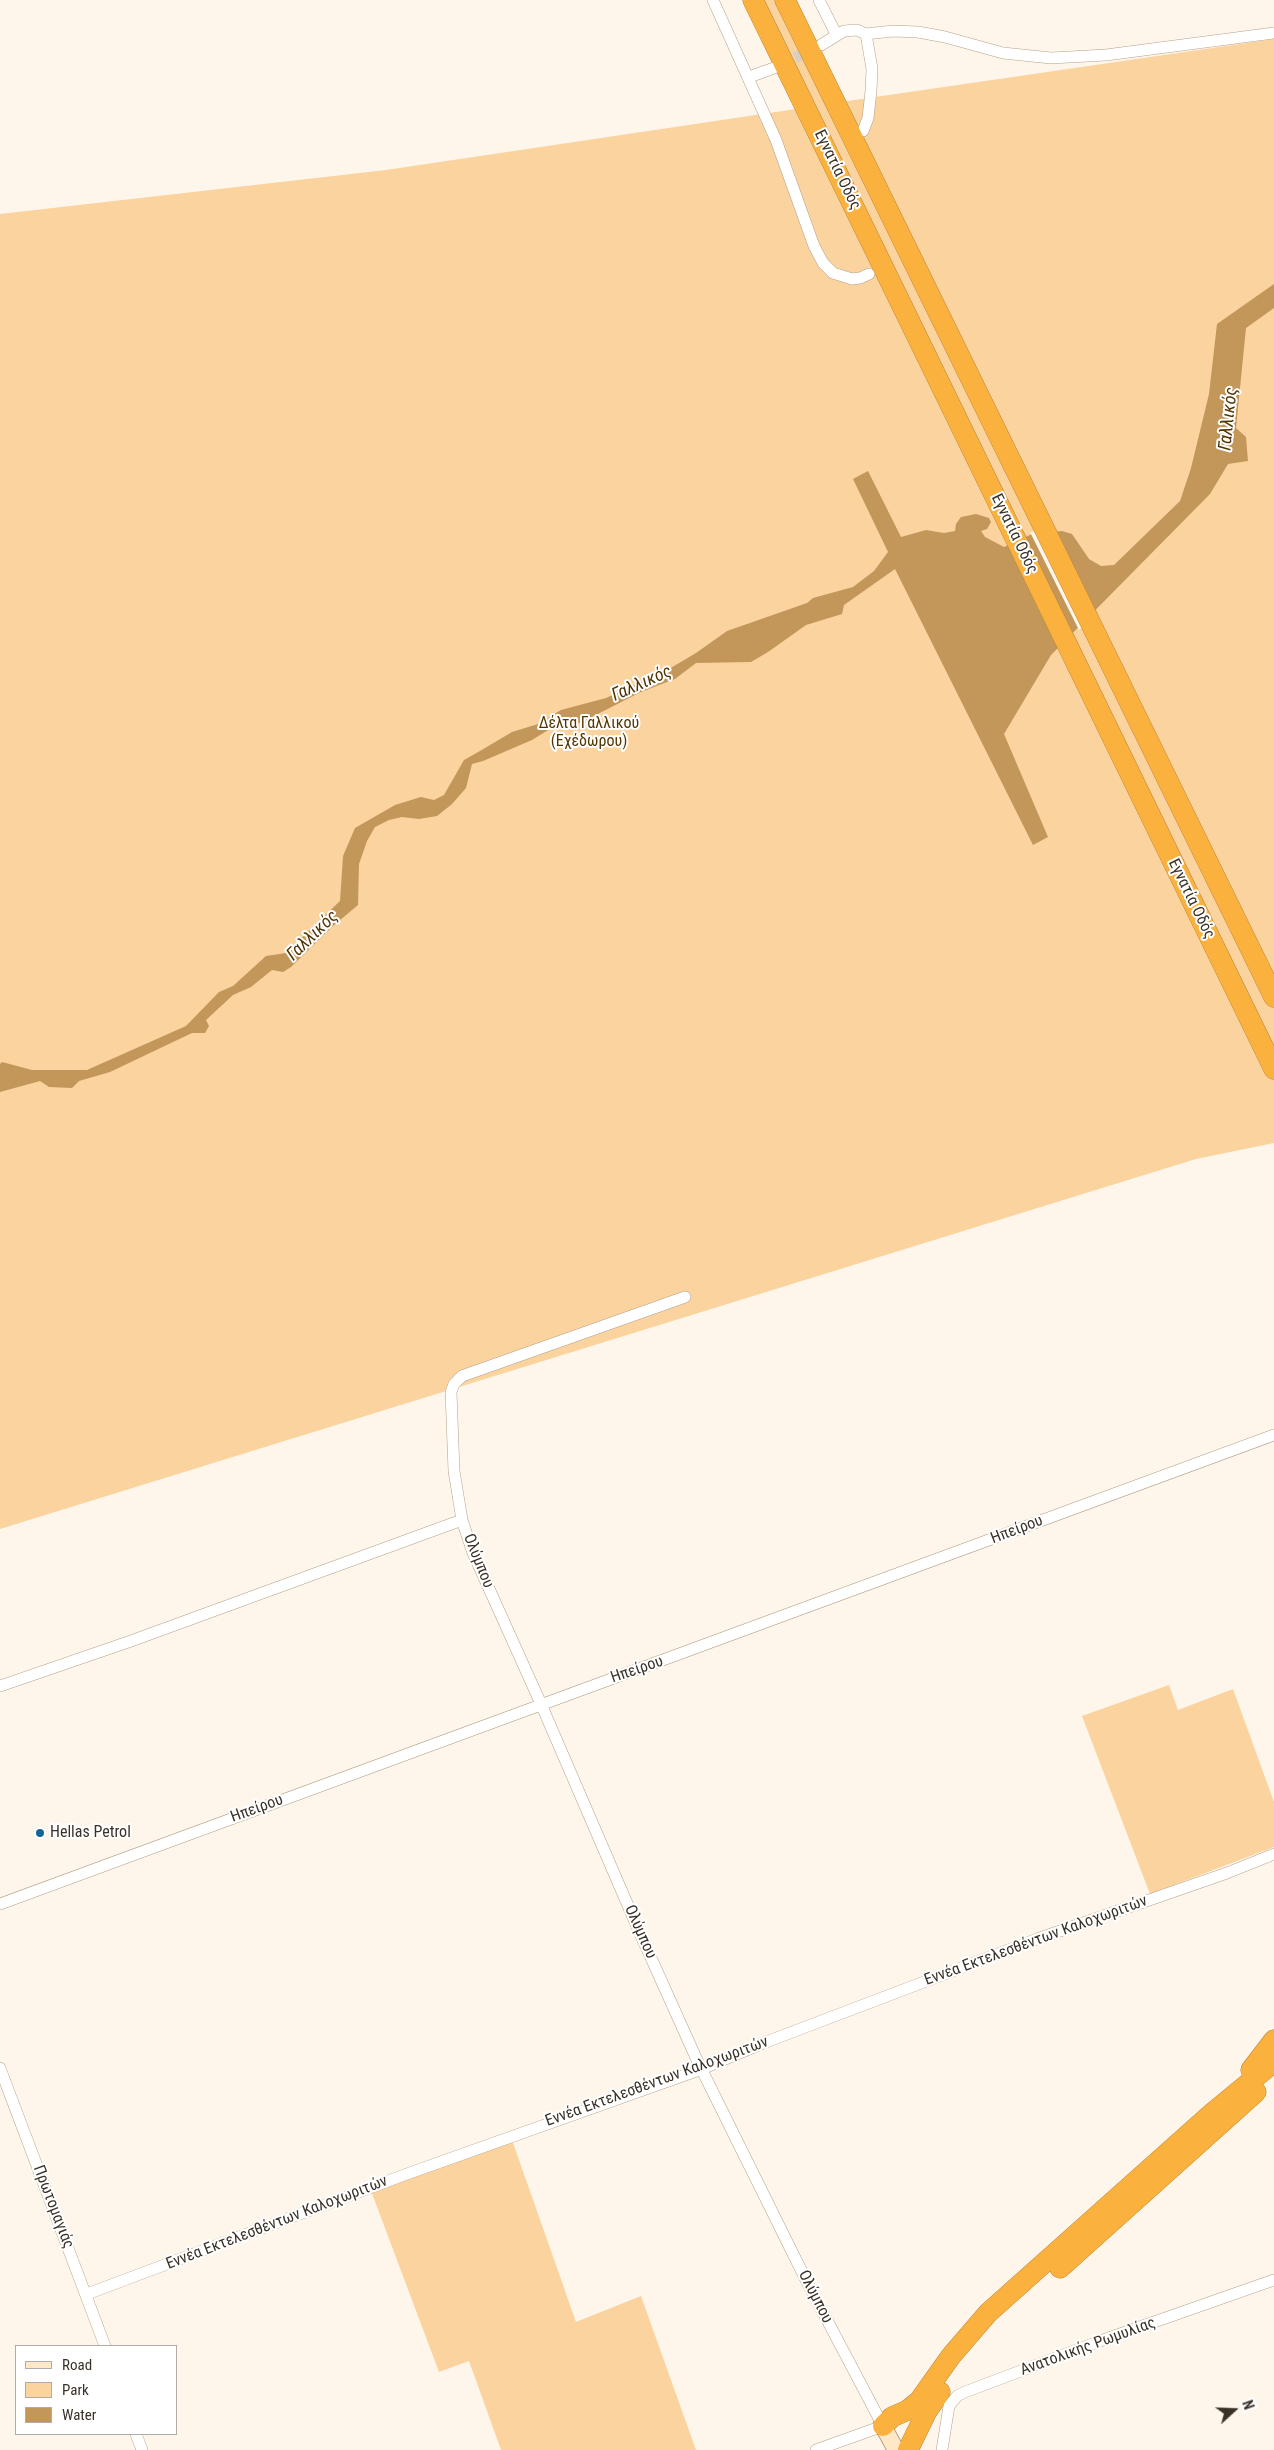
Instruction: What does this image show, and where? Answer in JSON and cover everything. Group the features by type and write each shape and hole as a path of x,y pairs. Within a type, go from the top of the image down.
{"highway":[{"name":"Εγνατία Οδός","path":"753,0 1274,1069"},
{"name":"Εγνατία Οδός","path":"785,0 1274,998"},
{"path":"821,74 858,125"},
{"path":"797,87 812,137"},
{"path":"958,327 983,404"},
{"path":"912,346 957,417"},
{"path":"1211,2114 1261,2060 1274,2040"},
{"path":"883,2426 892,2417 908,2410 919,2401 951,2356 988,2313 1211,2114 1274,2062"},
{"path":"908,2450 927,2411 963,2359 992,2328 1228,2120 1274,2076"},
{"path":"883,2426 902,2425 927,2411"}],"street":[{"path":"713,0 776,140 814,246 823,263 833,273 852,279 869,274"},
{"path":"819,0 836,34"},
{"path":"821,45 836,34 844,31 857,30 866,34 893,31 918,32 945,37 1003,53 1052,58 1106,55 1274,33"},
{"path":"858,125 868,118 871,91 872,68 866,34"},
{"path":"749,77 774,68"},
{"name":"Ολύμπου","path":"685,1297 462,1376 454,1384 451,1392 454,1471 462,1520 473,1553 542,1704 639,1932 702,2069 807,2282 896,2450"},
{"name":"Ηπείρου","path":"0,1904 1274,1435"},
{"path":"0,1686 140,1638 462,1520"},
{"name":"Εννέα Εκτελεσθέντων Καλοχωριτών","path":"87,2294 404,2175 702,2069 766,2042 1036,1939 1227,1873 1274,1854"},
{"name":"Πρωτομαγιάς","path":"0,2068 87,2294 105,2345"},
{"name":"Ανατολικής Ρωμυλίας","path":"942,2450 949,2406 957,2396 1100,2341 1274,2280"},
{"path":"816,2450 883,2426"},
{"path":"136,2435 142,2450"}],"green space":[{"name":"Δέλτα Γαλλικού (Εχέδωρου)","path":"763,0 776,0 827,104 1274,39 1274,1143 1196,1159 0,1529 0,214 386,170 816,106"},
{"path":"1169,1685 1178,1710 1233,1689 1274,1802 1274,1847 1150,1894 1082,1716"},
{"path":"512,2140 576,2322 641,2296 696,2450 501,2450 469,2361 439,2372 371,2191"}],"water":[{"name":"Γαλλικός","path":"1274,284 1274,308 1246,328 1236,428 1246,437 1248,461 1228,464 1210,494 1051,655 1004,734 1048,837 1033,845 895,569 844,605 842,614 806,625 751,662 696,663 675,679 641,692 580,723 558,724 532,740 472,764 466,788 452,804 437,816 419,819 402,817 389,820 375,827 367,841 359,864 358,905 333,926 291,967 283,972 272,970 251,987 233,995 206,1020 209,1026 205,1033 192,1033 110,1072 79,1081 72,1088 49,1087 40,1081 0,1092 0,1064 2,1062 32,1070 87,1070 186,1026 219,992 233,986 266,956 286,953 340,901 343,856 355,828 395,805 421,797 434,800 444,795 464,760 512,732 538,724 561,710 606,698 669,669 727,631 807,603 813,598 853,587 874,571 888,552 853,479 868,471 901,537 926,530 944,533 955,531 956,524 961,517 976,514 989,518 991,522 987,529 981,531 985,537 1004,547 1032,534 1062,531 1072,534 1089,559 1101,566 1114,565 1180,501 1191,468 1209,394 1217,324"}],"pier":[{"path":"1055,529 1096,613 1079,630 1030,532"}],"tunnel":[{"path":"780,65 813,49"}],"place":[{"name":"Hellas Petrol","path":"40,1833"}]}
